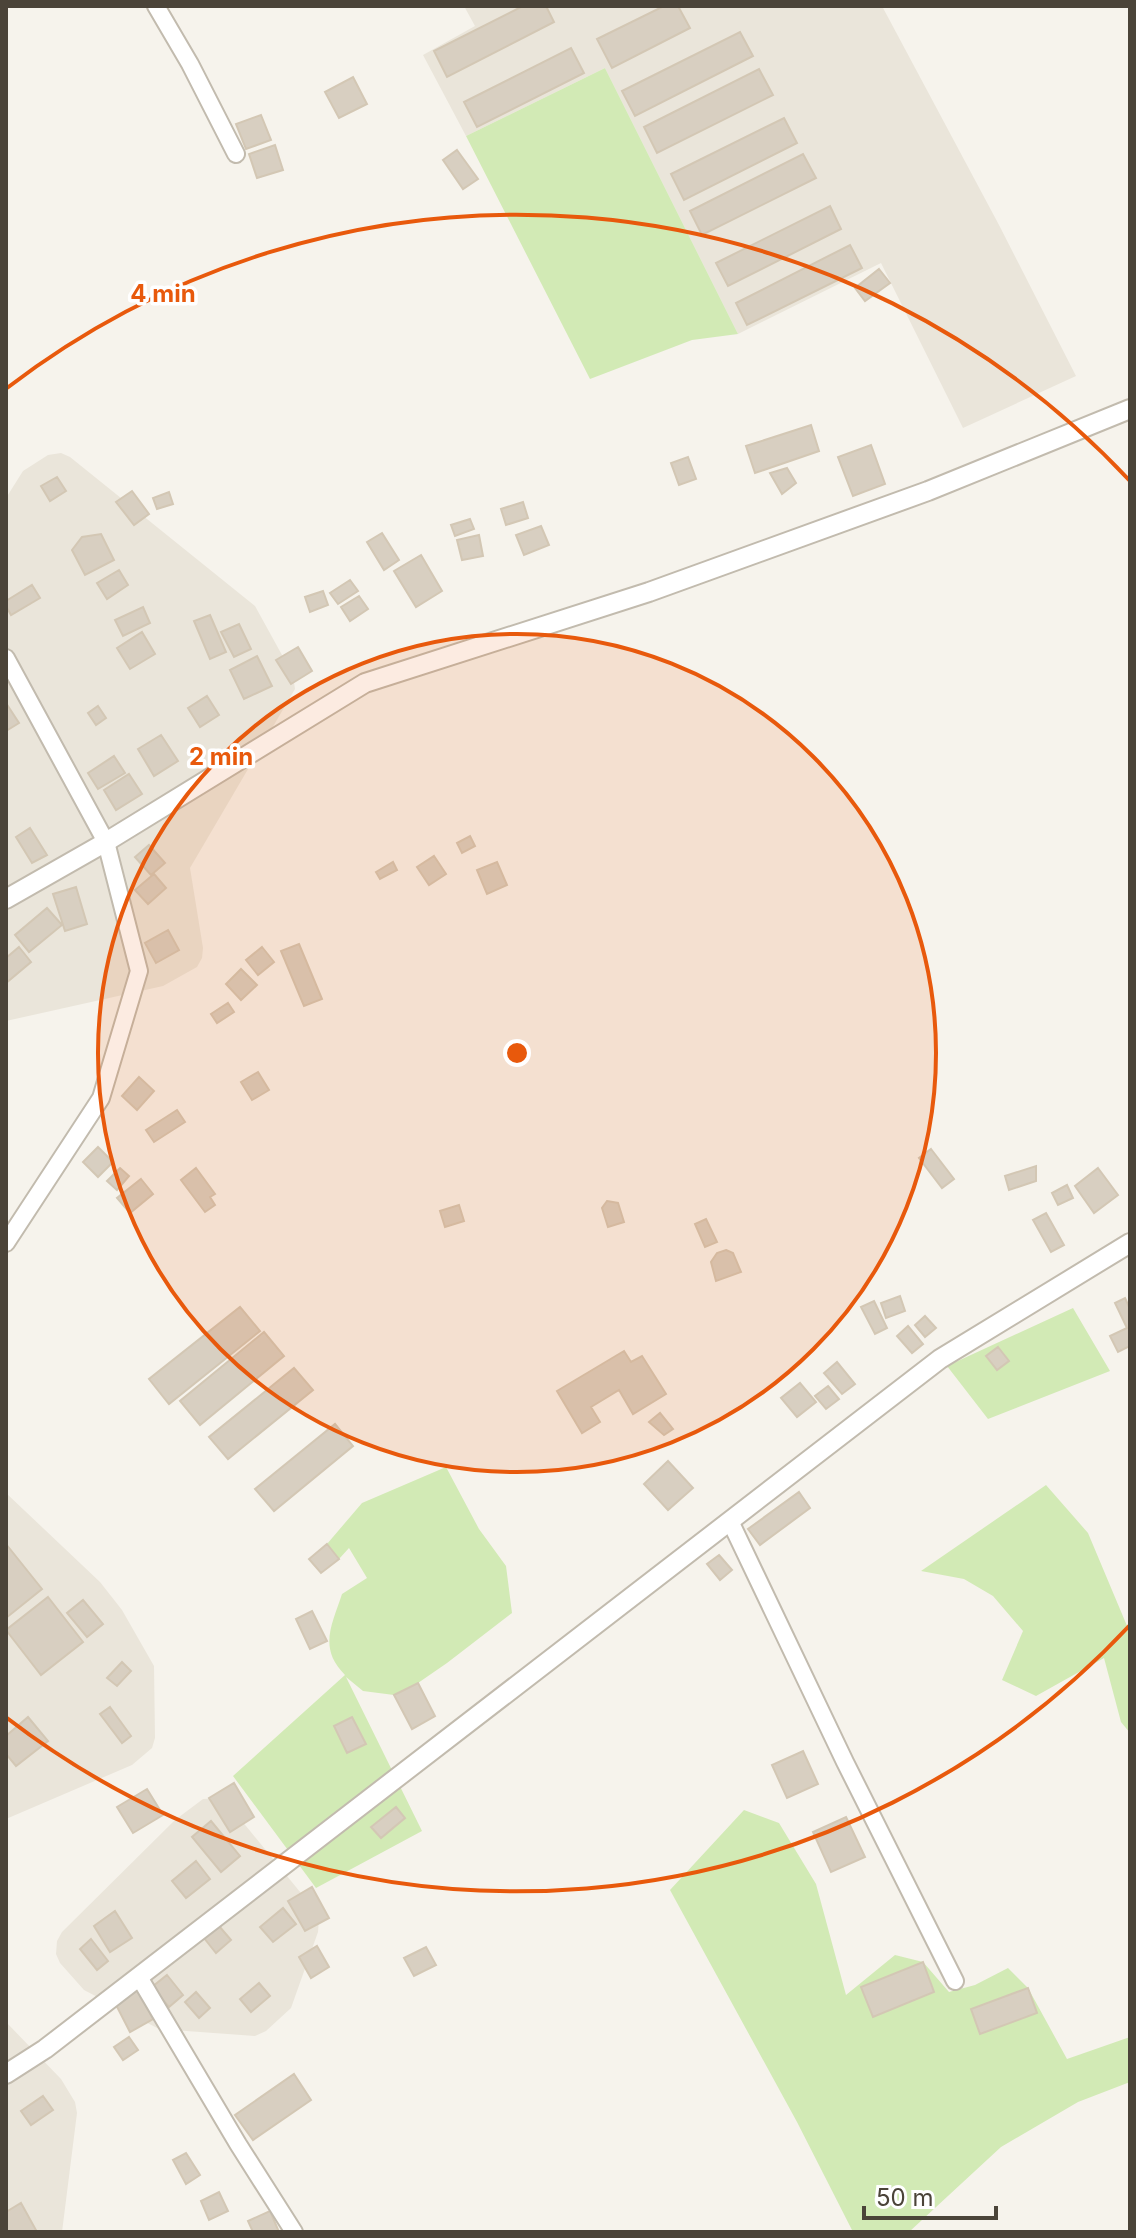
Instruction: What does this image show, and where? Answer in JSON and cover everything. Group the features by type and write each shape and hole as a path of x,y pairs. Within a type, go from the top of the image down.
{"street":[{"path":"156,6 236,154"},
{"path":"6,899 106,842 365,683 649,592 928,491 1130,409"},
{"path":"6,658 106,842 139,971 101,1098 6,1243"},
{"path":"6,2074 45,2049 940,1359 1130,1243"},
{"path":"730,1521 845,1762 955,1981"},
{"path":"139,1977 294,2232"}],"shaded area":[{"path":"464,6 882,6 1076,376 963,428 881,263 738,334 605,68 466,136 423,55 475,26"},
{"path":"61,453 70,457 255,606 293,675 295,689 190,868 203,948 197,967 163,986 6,1021 6,498 23,471 48,455"},
{"path":"6,1493 100,1582 122,1610 154,1666 155,1738 152,1748 132,1765 6,1819"},
{"path":"217,1798 228,1804 319,1919 318,1932 291,2008 266,2031 255,2036 159,2029 84,1990 56,1954 57,1941 62,1932 175,1820 203,1799"},
{"path":"6,2022 61,2079 75,2102 77,2113 62,2232 6,2232"}],"green space":[{"path":"605,68 738,334 692,340 590,379 466,136"},
{"path":"1073,1308 1110,1371 988,1419 947,1366"},
{"path":"446,1467 479,1529 506,1566 512,1613 447,1663 394,1695 363,1691 346,1677 422,1831 316,1888 233,1776 345,1675 332,1655 331,1626 342,1594 367,1578 349,1548 339,1559 327,1544 362,1503"},
{"path":"1046,1485 1088,1533 1130,1633 1130,1733 1121,1722 1104,1658 1036,1696 1002,1680 1023,1631 993,1596 964,1579 921,1571"},
{"path":"744,1810 779,1823 816,1884 846,1995 895,1955 923,1962 949,1992 975,1985 1008,1968 1028,1988 1067,2059 1130,2037 1130,2082 1078,2102 1001,2147 909,2232 853,2232 797,2122 670,1890"}],"building":[{"path":"523,6 546,6 554,22 447,77 434,51"},
{"path":"664,6 678,6 690,28 612,68 597,39"},
{"path":"740,32 753,56 635,116 622,91"},
{"path":"571,48 584,73 477,127 464,102"},
{"path":"759,69 773,95 657,153 644,127"},
{"path":"353,77 367,104 339,118 325,92"},
{"path":"261,115 271,140 246,149 236,124"},
{"path":"784,118 797,143 684,200 671,174"},
{"path":"275,145 283,170 257,178 249,154"},
{"path":"457,150 478,179 463,189 443,160"},
{"path":"803,154 816,178 702,235 690,211"},
{"path":"830,206 841,229 728,286 716,263"},
{"path":"850,245 862,268 747,325 736,303"},
{"path":"879,269 890,283 865,301 855,288"},
{"path":"811,425 819,451 755,473 746,446"},
{"path":"871,445 885,484 853,496 838,457"},
{"path":"688,457 696,479 679,485 671,463"},
{"path":"787,468 796,483 782,494 770,473"},
{"path":"57,477 66,491 50,501 41,486"},
{"path":"132,491 149,514 134,525 116,502"},
{"path":"169,492 173,504 157,509 153,498"},
{"path":"523,502 528,518 506,525 501,509"},
{"path":"470,519 474,529 455,536 451,525"},
{"path":"541,526 549,545 524,555 516,535"},
{"path":"382,533 399,560 384,570 367,542"},
{"path":"101,534 114,560 85,575 72,550 82,537"},
{"path":"479,535 483,556 462,560 457,540"},
{"path":"421,555 442,591 416,607 394,571"},
{"path":"119,570 128,585 107,599 97,583"},
{"path":"350,580 358,591 338,604 330,593"},
{"path":"32,585 40,598 11,615 6,601"},
{"path":"323,591 328,605 310,612 305,597"},
{"path":"359,596 368,609 350,621 341,607"},
{"path":"143,607 150,623 123,636 115,620"},
{"path":"210,615 226,652 210,659 194,621"},
{"path":"239,624 251,649 234,657 221,632"},
{"path":"142,632 155,654 130,669 117,648"},
{"path":"298,647 312,671 291,684 276,660"},
{"path":"257,656 272,686 244,699 230,670"},
{"path":"207,696 219,715 200,727 188,708"},
{"path":"6,703 19,723 6,731"},
{"path":"98,706 106,718 96,725 88,713"},
{"path":"161,735 178,761 154,776 138,749"},
{"path":"114,756 125,773 98,789 88,773"},
{"path":"129,774 142,794 116,810 104,790"},
{"path":"30,828 47,855 32,863 16,837"},
{"path":"470,836 475,846 462,853 457,843"},
{"path":"149,845 165,863 151,875 135,857"},
{"path":"434,856 446,874 429,885 417,867"},
{"path":"393,862 397,870 380,879 376,872"},
{"path":"497,862 507,885 487,894 477,870"},
{"path":"154,874 166,888 148,904 135,890"},
{"path":"76,887 87,924 65,931 53,894"},
{"path":"47,908 62,925 29,952 15,935"},
{"path":"168,930 179,950 156,963 145,943"},
{"path":"299,944 322,999 304,1006 281,951"},
{"path":"19,947 31,962 6,983 6,958"},
{"path":"262,947 274,962 258,975 246,960"},
{"path":"241,969 257,985 241,1000 226,984"},
{"path":"228,1003 234,1012 217,1023 211,1014"},
{"path":"258,1072 269,1090 252,1100 241,1082"},
{"path":"139,1077 154,1091 137,1110 122,1096"},
{"path":"177,1110 185,1122 154,1142 146,1130"},
{"path":"98,1147 113,1162 98,1177 83,1162"},
{"path":"931,1149 954,1179 942,1188 919,1158"},
{"path":"1036,1166 1036,1181 1009,1190 1005,1176"},
{"path":"120,1168 129,1176 117,1190 107,1181"},
{"path":"196,1168 215,1194 210,1197 215,1205 205,1212 181,1180"},
{"path":"1098,1168 1118,1195 1094,1213 1075,1186"},
{"path":"141,1179 153,1194 130,1213 117,1198"},
{"path":"1067,1185 1073,1198 1058,1205 1052,1193"},
{"path":"607,1201 618,1203 624,1222 608,1227 602,1208"},
{"path":"459,1205 464,1221 445,1227 440,1211"},
{"path":"1046,1213 1064,1245 1051,1252 1033,1220"},
{"path":"706,1219 717,1242 705,1247 695,1224"},
{"path":"726,1250 733,1253 741,1272 716,1281 711,1262 717,1253"},
{"path":"900,1296 905,1311 886,1318 881,1303"},
{"path":"1125,1298 1130,1309 1130,1346 1118,1352 1110,1336 1127,1328 1115,1303"},
{"path":"874,1301 887,1328 875,1334 861,1307"},
{"path":"240,1307 260,1331 169,1404 149,1379"},
{"path":"925,1316 936,1328 925,1337 915,1325"},
{"path":"908,1326 923,1344 912,1353 897,1336"},
{"path":"264,1332 284,1356 200,1425 180,1401"},
{"path":"998,1347 1009,1361 997,1370 986,1356"},
{"path":"624,1351 631,1362 642,1356 666,1394 633,1414 619,1390 591,1407 600,1422 582,1433 557,1391"},
{"path":"837,1362 855,1384 842,1394 824,1373"},
{"path":"294,1368 313,1390 228,1459 209,1437"},
{"path":"800,1383 816,1402 797,1417 781,1398"},
{"path":"828,1386 839,1399 826,1409 815,1396"},
{"path":"660,1413 673,1429 664,1435 649,1422"},
{"path":"335,1424 353,1446 274,1511 255,1489"},
{"path":"668,1461 693,1488 668,1510 644,1484"},
{"path":"799,1492 810,1508 760,1545 748,1529"},
{"path":"6,1544 42,1589 6,1618"},
{"path":"327,1544 339,1559 321,1573 309,1559"},
{"path":"719,1555 732,1570 720,1580 707,1564"},
{"path":"48,1597 83,1642 41,1675 6,1630"},
{"path":"83,1600 103,1624 87,1637 67,1613"},
{"path":"312,1611 327,1641 310,1649 296,1619"},
{"path":"122,1662 131,1671 117,1686 107,1678"},
{"path":"418,1683 435,1716 412,1729 394,1695"},
{"path":"110,1707 131,1736 122,1743 100,1714"},
{"path":"28,1717 48,1741 16,1766 6,1754 6,1736"},
{"path":"352,1717 366,1744 347,1753 334,1726"},
{"path":"803,1751 818,1784 787,1798 772,1765"},
{"path":"234,1783 254,1817 230,1832 209,1798"},
{"path":"147,1789 163,1815 133,1833 117,1807"},
{"path":"396,1807 405,1818 381,1838 371,1827"},
{"path":"846,1817 865,1857 831,1872 813,1832"},
{"path":"211,1821 240,1856 221,1872 192,1837"},
{"path":"196,1861 210,1879 186,1898 172,1881"},
{"path":"312,1887 329,1918 305,1931 288,1901"},
{"path":"283,1908 296,1924 273,1942 260,1927"},
{"path":"115,1911 132,1938 110,1952 94,1926"},
{"path":"219,1926 231,1940 216,1953 204,1938"},
{"path":"91,1939 108,1961 97,1970 80,1949"},
{"path":"317,1946 329,1967 311,1978 299,1957"},
{"path":"426,1947 436,1965 414,1976 404,1958"},
{"path":"923,1962 934,1992 873,2017 861,1987"},
{"path":"167,1975 183,1995 169,2007 152,1987"},
{"path":"259,1983 270,1996 251,2012 240,1999"},
{"path":"1028,1988 1037,2013 980,2034 971,2009"},
{"path":"137,1989 153,2019 130,2032 114,2001"},
{"path":"196,1992 210,2008 199,2018 185,2002"},
{"path":"129,2037 138,2050 123,2060 114,2047"},
{"path":"294,2074 311,2100 253,2140 235,2115"},
{"path":"43,2096 53,2110 31,2125 21,2111"},
{"path":"186,2153 200,2175 186,2184 173,2160"},
{"path":"219,2192 228,2211 209,2220 201,2201"},
{"path":"21,2203 37,2232 6,2232 6,2212"},
{"path":"270,2211 279,2232 253,2232 248,2221"}]}
